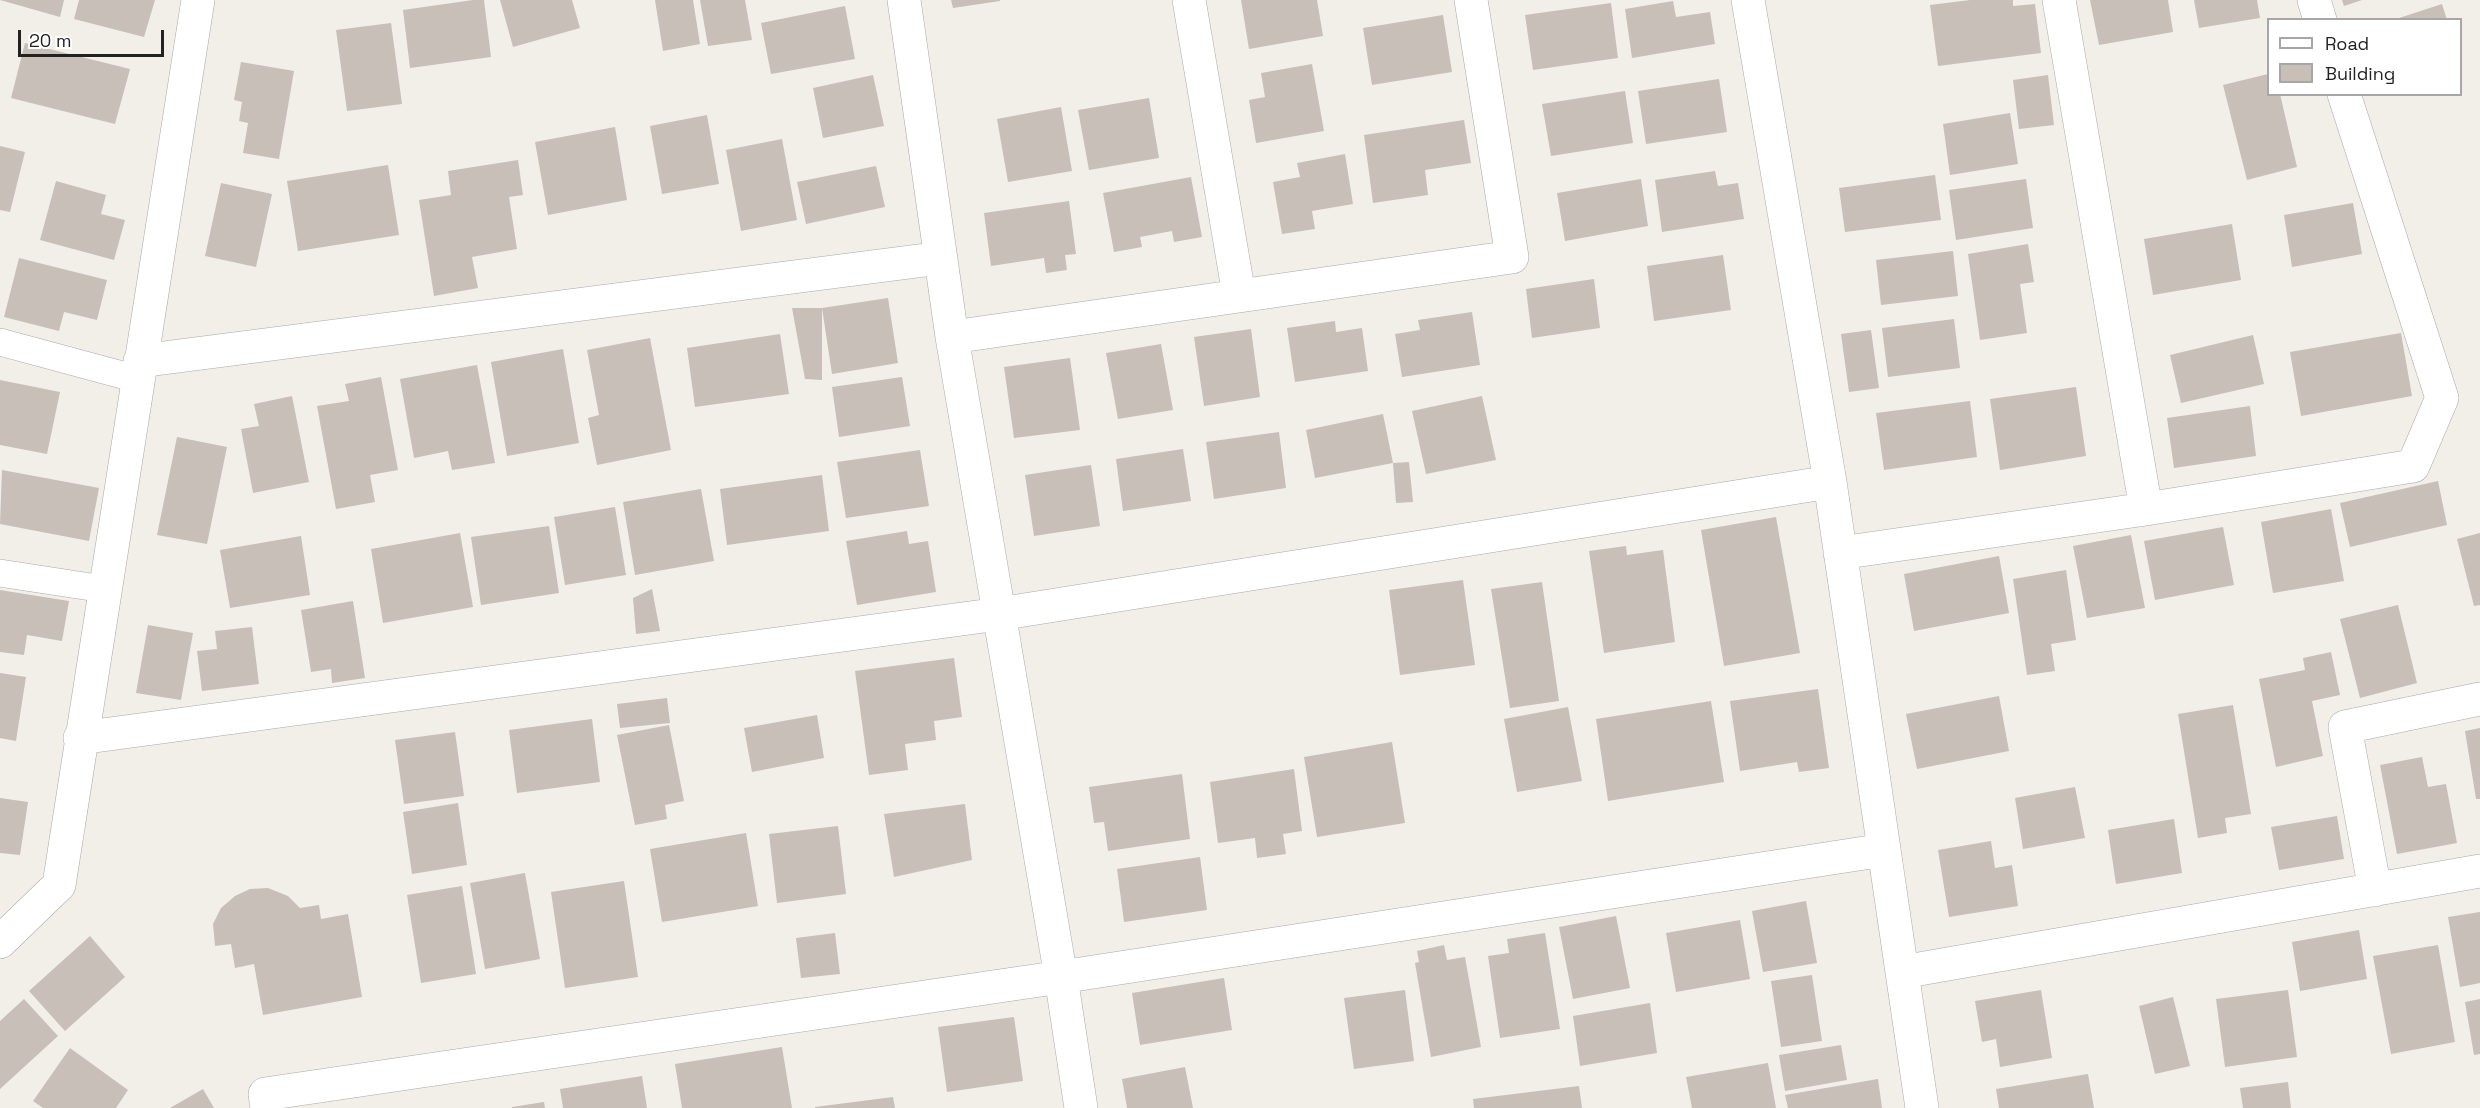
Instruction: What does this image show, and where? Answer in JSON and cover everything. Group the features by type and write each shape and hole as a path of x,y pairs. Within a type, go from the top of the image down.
{"street":[{"path":"0,942 59,885 80,738 198,0"},
{"path":"904,0 952,337 1061,977 1081,1108"},
{"path":"1189,0 1239,295"},
{"path":"952,337 1512,257 1471,0"},
{"path":"1748,0 1830,482 1922,1108"},
{"path":"2059,0 2146,509"},
{"path":"2314,0 2319,18"},
{"path":"1840,553 2146,509 2413,465 2442,398 2345,96"},
{"path":"139,370 941,258"},
{"path":"80,738 999,614 1830,482"},
{"path":"2375,890 2345,727 2480,699"},
{"path":"267,1108 265,1094 1061,977 1884,850"},
{"path":"1902,972 2480,872"}],"lane":[{"path":"0,342 139,370"},
{"path":"0,573 104,589"}],"building":[{"path":"0,0 64,0 60,17"},
{"path":"79,0 155,0 144,37 74,19"},
{"path":"484,0 491,57 410,68 403,10"},
{"path":"500,0 572,0 580,28 513,47"},
{"path":"655,0 693,0 700,44 663,51"},
{"path":"700,0 745,0 752,40 708,46"},
{"path":"951,0 1000,0 1000,1 953,8"},
{"path":"1241,0 1317,0 1323,36 1249,49"},
{"path":"1970,0 2013,0 2013,6 2035,4 2041,53 1938,66 1930,5"},
{"path":"2090,0 2168,0 2173,32 2099,45"},
{"path":"2194,0 2257,0 2260,18 2199,28"},
{"path":"2342,0 2362,0 2344,6"},
{"path":"1673,1 1676,17 1710,12 1715,44 1632,58 1625,9"},
{"path":"1611,3 1618,58 1533,70 1525,15"},
{"path":"2442,4 2446,18 2399,18"},
{"path":"845,6 855,59 771,74 761,23"},
{"path":"1443,15 1452,72 1372,85 1363,28"},
{"path":"391,23 402,104 347,111 336,30"},
{"path":"25,43 130,69 115,124 11,98"},
{"path":"241,62 294,71 279,159 243,153 248,123 239,121 242,102 234,100"},
{"path":"1312,64 1324,131 1256,143 1249,100 1265,97 1261,73"},
{"path":"2267,74 2267,96 2280,96 2297,167 2247,180 2223,85"},
{"path":"873,75 884,126 823,138 813,88"},
{"path":"2048,75 2054,125 2019,129 2013,80"},
{"path":"1719,79 1727,132 1646,144 1638,91"},
{"path":"1625,91 1633,143 1551,156 1542,104"},
{"path":"1149,98 1159,158 1089,170 1078,110"},
{"path":"1061,107 1072,171 1008,182 997,119"},
{"path":"2010,113 2018,164 1950,175 1943,124"},
{"path":"707,115 719,184 662,194 650,126"},
{"path":"1464,120 1471,163 1425,170 1428,195 1373,203 1364,135"},
{"path":"615,127 627,200 548,215 535,142"},
{"path":"782,139 797,220 741,231 726,150"},
{"path":"0,146 25,152 10,212 0,210"},
{"path":"1345,154 1353,204 1312,211 1315,229 1282,234 1273,182 1300,177 1297,163"},
{"path":"518,160 523,195 509,197 517,249 472,257 478,288 434,296 419,200 451,195 448,171"},
{"path":"388,165 399,235 298,251 287,181"},
{"path":"876,166 885,207 806,224 797,182"},
{"path":"1715,171 1718,186 1738,183 1744,219 1662,232 1655,180"},
{"path":"1935,175 1941,220 1845,232 1839,188"},
{"path":"1191,177 1202,237 1174,242 1172,231 1140,237 1142,247 1114,252 1103,193"},
{"path":"1641,179 1648,226 1565,241 1557,193"},
{"path":"2026,179 2033,228 1956,240 1949,190"},
{"path":"56,181 106,195 101,214 125,220 114,260 40,240"},
{"path":"221,183 272,194 256,267 205,256"},
{"path":"1069,201 1076,254 1065,255 1067,270 1046,273 1044,258 991,266 984,213"},
{"path":"2353,203 2362,254 2292,267 2284,215"},
{"path":"2232,224 2241,280 2153,295 2144,239"},
{"path":"2028,244 2034,282 2020,284 2027,333 1980,340 1968,254"},
{"path":"1953,251 1958,296 1881,305 1876,260"},
{"path":"1723,255 1731,310 1654,321 1647,266"},
{"path":"19,258 107,280 97,320 64,312 59,331 4,317"},
{"path":"1594,279 1600,328 1532,338 1526,289"},
{"path":"888,298 898,363 832,374 822,308"},
{"path":"792,308 822,308 822,380 805,379"},
{"path":"1472,312 1480,365 1402,377 1395,334 1420,330 1418,320"},
{"path":"1954,319 1960,368 1888,377 1882,328"},
{"path":"1335,321 1336,332 1362,328 1368,371 1295,382 1287,328"},
{"path":"1251,329 1260,397 1204,406 1194,337"},
{"path":"1871,330 1879,388 1849,392 1841,334"},
{"path":"2401,333 2412,396 2301,416 2290,352"},
{"path":"780,334 789,394 695,407 687,348"},
{"path":"2253,335 2264,384 2181,403 2170,355"},
{"path":"650,338 671,450 597,465 588,418 599,415 587,350"},
{"path":"1161,344 1173,410 1118,419 1106,353"},
{"path":"563,349 579,443 507,456 491,362"},
{"path":"1070,358 1080,430 1014,438 1004,367"},
{"path":"477,365 495,463 452,470 448,451 414,458 400,379"},
{"path":"381,377 398,470 370,475 375,502 336,509 317,406 349,401 345,384"},
{"path":"902,377 910,426 839,437 832,387"},
{"path":"0,380 60,392 47,454 0,445"},
{"path":"2076,387 2086,456 2000,470 1990,399"},
{"path":"292,396 309,482 253,493 241,429 259,426 254,404"},
{"path":"1482,396 1496,460 1426,474 1412,411"},
{"path":"1970,401 1977,457 1884,470 1876,413"},
{"path":"2250,406 2256,456 2174,468 2167,418"},
{"path":"1383,414 1393,463 1315,478 1306,430"},
{"path":"1279,432 1286,488 1214,499 1206,442"},
{"path":"177,437 227,447 207,544 157,535"},
{"path":"1183,449 1191,501 1123,511 1116,459"},
{"path":"920,450 929,506 846,518 837,462"},
{"path":"1409,462 1413,502 1396,503 1393,463"},
{"path":"1091,465 1100,526 1034,536 1025,475"},
{"path":"2,470 99,488 89,541 0,524"},
{"path":"822,475 829,531 727,545 720,489"},
{"path":"2438,481 2447,525 2350,547 2340,503"},
{"path":"701,489 714,561 635,575 623,502"},
{"path":"615,507 626,575 565,585 554,517"},
{"path":"2331,509 2344,581 2273,593 2261,522"},
{"path":"1776,517 1800,653 1724,666 1701,530"},
{"path":"549,526 559,593 481,605 471,537"},
{"path":"2223,527 2234,585 2155,600 2144,541"},
{"path":"907,531 909,544 928,541 936,592 857,605 846,541"},
{"path":"460,533 473,607 383,623 371,549"},
{"path":"2480,533 2480,605 2474,606 2457,539"},
{"path":"2131,535 2145,608 2087,618 2073,546"},
{"path":"301,536 310,595 230,608 220,550"},
{"path":"1626,546 1627,555 1663,550 1675,642 1604,653 1589,551"},
{"path":"1999,556 2009,613 1914,631 1904,574"},
{"path":"2066,570 2076,640 2051,644 2055,671 2027,675 2013,579"},
{"path":"1463,580 1475,665 1400,675 1389,590"},
{"path":"1542,582 1559,701 1510,708 1491,589"},
{"path":"652,589 660,631 636,634 633,598"},
{"path":"0,590 69,601 62,641 27,635 24,655 0,652"},
{"path":"353,601 365,678 332,683 331,669 311,672 301,610"},
{"path":"2398,605 2417,683 2360,698 2340,619"},
{"path":"148,625 193,633 181,700 136,693"},
{"path":"252,627 259,684 202,691 197,651 217,649 215,631"},
{"path":"2331,652 2340,695 2312,701 2323,756 2276,767 2259,679 2305,670 2303,658"},
{"path":"954,658 962,717 934,721 936,740 905,744 908,770 869,775 855,671"},
{"path":"0,673 26,677 16,741 0,738"},
{"path":"1818,689 1829,768 1799,772 1797,762 1740,771 1730,701"},
{"path":"1999,696 2009,751 1917,769 1906,714"},
{"path":"667,698 670,723 620,728 617,704"},
{"path":"1711,701 1724,782 1608,801 1596,719"},
{"path":"2233,705 2251,814 2225,818 2227,833 2198,838 2178,714"},
{"path":"1568,707 1582,781 1517,792 1504,719"},
{"path":"817,715 824,758 752,772 744,728"},
{"path":"592,719 600,782 517,793 509,730"},
{"path":"669,725 684,801 665,805 667,819 635,825 617,735"},
{"path":"2480,728 2480,799 2476,799 2465,731"},
{"path":"455,732 464,796 404,804 395,740"},
{"path":"1392,742 1405,823 1317,837 1304,757"},
{"path":"2422,757 2428,787 2446,784 2457,843 2397,854 2380,765"},
{"path":"1294,769 1302,831 1283,834 1286,854 1257,858 1255,838 1218,843 1210,782"},
{"path":"1182,774 1190,839 1108,851 1104,822 1094,823 1089,787"},
{"path":"2075,787 2085,838 2023,849 2015,798"},
{"path":"0,798 28,802 20,855 0,853"},
{"path":"458,803 467,865 412,874 403,812"},
{"path":"965,804 972,860 894,877 884,814"},
{"path":"2337,816 2344,859 2279,870 2271,827"},
{"path":"2174,819 2182,873 2116,884 2108,830"},
{"path":"838,826 846,894 777,903 769,834"},
{"path":"746,833 758,906 662,922 650,849"},
{"path":"1991,841 1995,868 2012,865 2018,906 1949,917 1938,850"},
{"path":"1200,857 1207,910 1124,922 1117,869"},
{"path":"525,873 540,959 485,969 470,883"},
{"path":"624,881 638,977 565,988 551,892"},
{"path":"462,886 476,974 421,983 407,895"},
{"path":"268,888 288,896 300,908 319,905 321,919 348,914 362,997 263,1015 254,964 235,968 231,944 215,946 213,924 221,908 235,896 250,889"},
{"path":"1806,901 1817,963 1763,972 1752,911"},
{"path":"2480,912 2480,983 2460,987 2448,917"},
{"path":"1616,916 1630,988 1573,999 1559,927"},
{"path":"1740,920 1750,979 1676,992 1666,933"},
{"path":"2359,930 2367,979 2300,991 2292,942"},
{"path":"835,933 840,974 801,978 796,938"},
{"path":"1545,933 1560,1029 1500,1038 1488,956 1509,953 1507,939"},
{"path":"90,936 125,977 65,1031 29,991"},
{"path":"1444,945 1447,960 1465,957 1481,1047 1431,1057 1415,963 1419,962 1417,951"},
{"path":"2438,945 2455,1042 2391,1054 2373,956"},
{"path":"1812,975 1822,1041 1781,1047 1771,981"},
{"path":"1224,978 1232,1030 1140,1045 1132,993"},
{"path":"1405,990 1414,1061 1354,1069 1344,998"},
{"path":"2041,990 2052,1058 2000,1067 1996,1039 1982,1042 1975,1001"},
{"path":"2288,990 2297,1057 2225,1067 2216,999"},
{"path":"2173,997 2190,1066 2155,1074 2139,1006"},
{"path":"24,999 58,1036 0,1089 0,1021"},
{"path":"2480,999 2480,1054 2474,1055 2465,1002"},
{"path":"1650,1003 1657,1053 1580,1066 1573,1016"},
{"path":"1014,1017 1023,1081 947,1092 938,1027"},
{"path":"1841,1045 1847,1080 1785,1091 1779,1055"},
{"path":"782,1047 792,1108 682,1108 675,1064"},
{"path":"70,1048 128,1090 116,1108 43,1108 33,1101"},
{"path":"1768,1063 1776,1108 1692,1108 1686,1077"},
{"path":"1185,1067 1193,1108 1127,1108 1122,1079"},
{"path":"2088,1074 2094,1108 1999,1108 1996,1089"},
{"path":"642,1076 647,1108 563,1108 560,1089"},
{"path":"1878,1079 1882,1108 1788,1108 1785,1095"},
{"path":"2288,1082 2291,1108 2243,1108 2240,1088"},
{"path":"1579,1086 1582,1108 1474,1108 1473,1099"},
{"path":"203,1089 214,1108 170,1108"},
{"path":"893,1097 895,1108 815,1108 815,1107"},
{"path":"544,1102 545,1108 512,1108 512,1107"}]}
